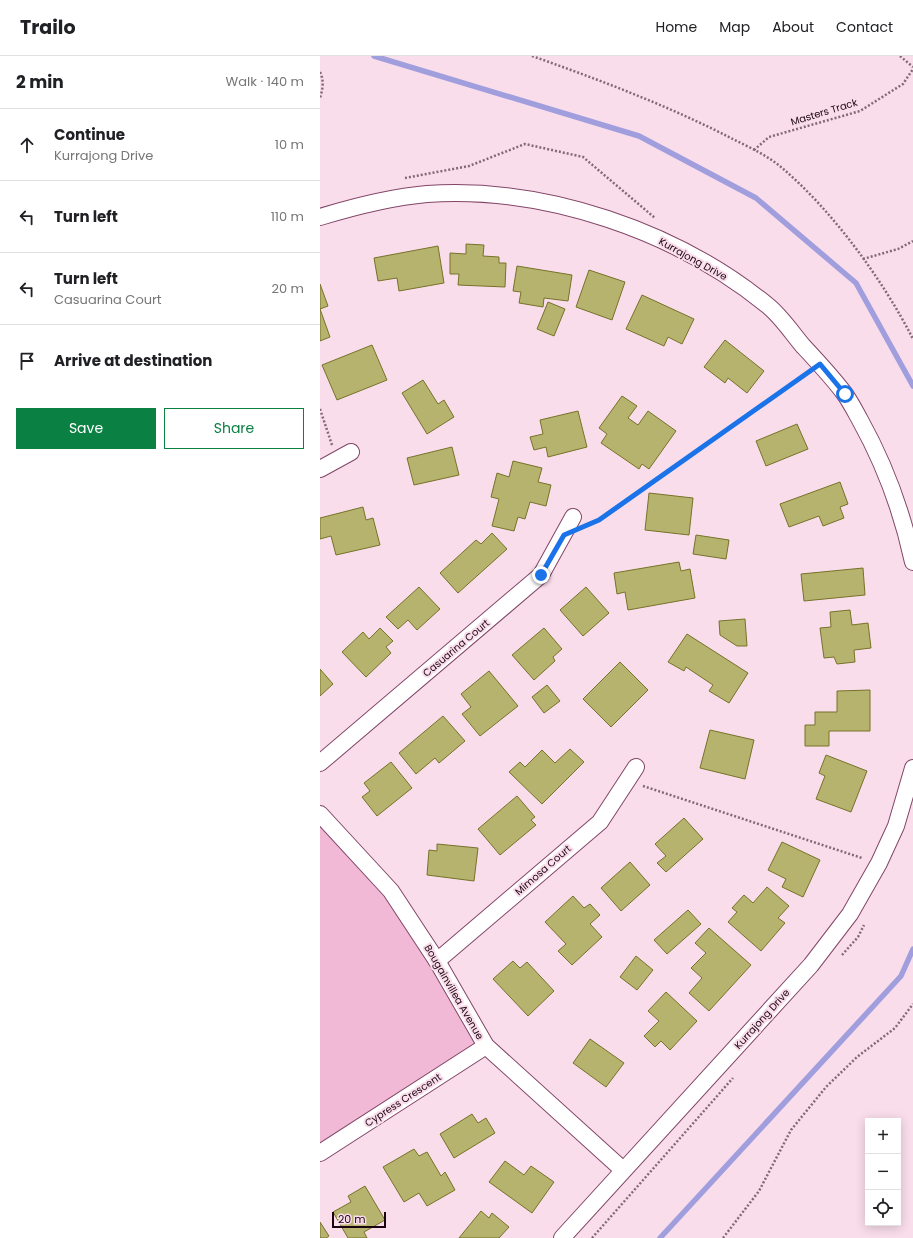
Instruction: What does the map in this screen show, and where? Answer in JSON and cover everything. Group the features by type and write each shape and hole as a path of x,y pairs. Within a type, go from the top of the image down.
{"street":[{"name":"Kurrajong Drive","path":"320,217 351,207 426,194 497,195 551,204 605,218 664,241 723,274 769,306 845,394 872,442 891,485 905,524 913,562"},
{"path":"320,469 351,452"},
{"name":"Casuarina Court","path":"320,763 541,575 573,517"},
{"name":"Mimosa Court","path":"437,961 600,822 636,768"},
{"name":"Kurrajong Drive","path":"562,1238 811,965 850,914 880,863 896,826 913,768"},
{"name":"Bougainvillea Avenue","path":"320,814 391,891 437,961 486,1046 624,1170"},
{"name":"Cypress Crescent","path":"320,1153 486,1046"}],"path":[{"path":"532,56 590,76 701,123 754,150 780,166 813,197 863,259 913,339"},
{"path":"900,56 913,68"},
{"name":"Masters Track","path":"754,150 769,137 860,111 903,84 913,68"},
{"path":"320,72 322,76 323,90 320,98"},
{"path":"398,180 412,176 469,166 525,144 583,157 657,220"},
{"path":"863,259 898,249 913,241"},
{"path":"564,535 599,520 820,364"},
{"path":"320,409 336,459"},
{"path":"627,781 880,863"},
{"path":"723,1238 759,1191 791,1130 826,1087 857,1057 895,1028 913,1004"}],"shaded area":[{"path":"320,814 391,891 486,1046 320,1153"}],"building":[{"path":"466,244 484,245 483,256 499,257 499,263 506,263 505,287 458,285 459,274 450,274 450,253 466,254"},
{"path":"438,246 444,283 399,291 397,278 378,281 374,258"},
{"path":"517,266 572,275 568,301 544,298 543,307 519,303 521,292 513,291"},
{"path":"589,270 625,282 612,320 576,307"},
{"path":"320,284 328,306 320,309"},
{"path":"642,295 694,319 682,344 668,337 664,346 626,329"},
{"path":"548,302 565,309 554,336 537,329"},
{"path":"320,309 330,337 320,341"},
{"path":"725,340 764,371 747,393 728,378 725,383 704,367"},
{"path":"372,345 387,380 337,400 322,365"},
{"path":"423,380 438,404 444,400 454,417 427,434 402,393"},
{"path":"622,396 637,406 628,418 638,425 648,411 676,431 649,469 642,464 639,469 601,443 607,434 599,428"},
{"path":"578,411 587,447 548,457 546,447 534,450 530,437 543,434 540,420"},
{"path":"797,424 808,449 766,466 756,441"},
{"path":"452,447 459,475 414,485 407,458"},
{"path":"513,461 542,468 538,482 551,485 546,506 530,502 525,519 518,517 514,531 492,526 499,499 491,497 497,473 509,477"},
{"path":"840,482 848,504 840,507 844,518 823,526 819,516 789,527 780,504"},
{"path":"649,493 693,498 689,535 645,530"},
{"path":"363,507 366,520 373,518 380,545 336,555 331,536 320,539 320,518"},
{"path":"492,533 507,549 458,593 440,573 476,540 481,544"},
{"path":"696,535 729,540 726,559 693,554"},
{"path":"679,562 681,571 690,569 695,598 628,610 625,592 617,594 614,573"},
{"path":"863,568 865,595 804,601 801,574"},
{"path":"419,587 440,609 417,630 408,620 398,629 386,617"},
{"path":"586,587 609,613 583,636 560,610"},
{"path":"850,610 852,625 868,623 871,648 854,650 855,662 837,664 834,657 824,658 820,628 831,627 830,612"},
{"path":"745,619 747,646 737,646 720,635 719,621"},
{"path":"380,628 393,641 386,647 391,653 366,677 342,652 363,632 369,639"},
{"path":"544,628 562,649 553,657 555,661 534,680 512,655"},
{"path":"687,634 748,673 729,703 709,691 713,685 686,667 684,671 668,662"},
{"path":"620,662 648,690 611,727 583,699"},
{"path":"320,669 333,684 320,696"},
{"path":"489,671 518,706 480,736 462,714 471,707 461,694"},
{"path":"547,685 560,701 544,713 532,697"},
{"path":"870,690 870,731 829,731 829,746 805,746 805,725 815,725 815,712 837,712 837,691"},
{"path":"443,716 465,741 439,763 435,758 416,774 399,753"},
{"path":"710,730 754,740 745,779 700,768"},
{"path":"570,749 584,762 542,804 509,772 520,762 525,767 542,750 555,763"},
{"path":"826,755 867,771 851,812 816,799 825,776 819,773"},
{"path":"391,762 412,788 377,816 362,797 370,791 364,783"},
{"path":"517,796 535,817 531,820 536,825 500,855 478,829"},
{"path":"684,818 703,839 666,872 657,863 666,856 655,844"},
{"path":"782,842 820,860 803,897 782,887 786,879 768,870"},
{"path":"437,844 478,848 474,881 427,875 429,850 437,851"},
{"path":"630,862 650,885 621,911 601,888"},
{"path":"767,887 789,906 778,918 785,923 761,951 728,922 737,912 732,908 744,895 753,903"},
{"path":"573,896 584,908 590,904 600,915 590,924 602,937 572,965 558,951 566,944 545,922"},
{"path":"688,910 701,924 667,954 654,940"},
{"path":"709,928 751,965 709,1011 689,993 702,978 691,968 706,953 695,943"},
{"path":"636,956 653,970 637,990 620,977"},
{"path":"513,961 520,968 527,962 554,991 528,1016 493,979"},
{"path":"666,992 697,1021 670,1050 661,1041 655,1047 644,1036 659,1021 648,1011"},
{"path":"590,1039 624,1063 606,1087 573,1063"},
{"path":"472,1114 478,1123 486,1118 495,1133 454,1158 440,1134"},
{"path":"414,1149 419,1156 427,1152 441,1176 445,1172 455,1190 427,1206 419,1193 404,1202 383,1167"},
{"path":"505,1161 524,1175 531,1166 554,1182 532,1213 489,1182"},
{"path":"365,1186 385,1220 364,1232 367,1238 348,1238 333,1212 351,1202 348,1196"},
{"path":"481,1211 489,1218 492,1213 509,1227 499,1238 459,1238"},
{"path":"320,1222 329,1236 326,1238 320,1238"}],"waterway":[{"path":"374,56 639,136 756,198 856,283 913,386"},
{"path":"660,1238 901,976 913,949"}],"route":[{"path":"541,575 564,535 599,520 820,364 845,394"}]}
